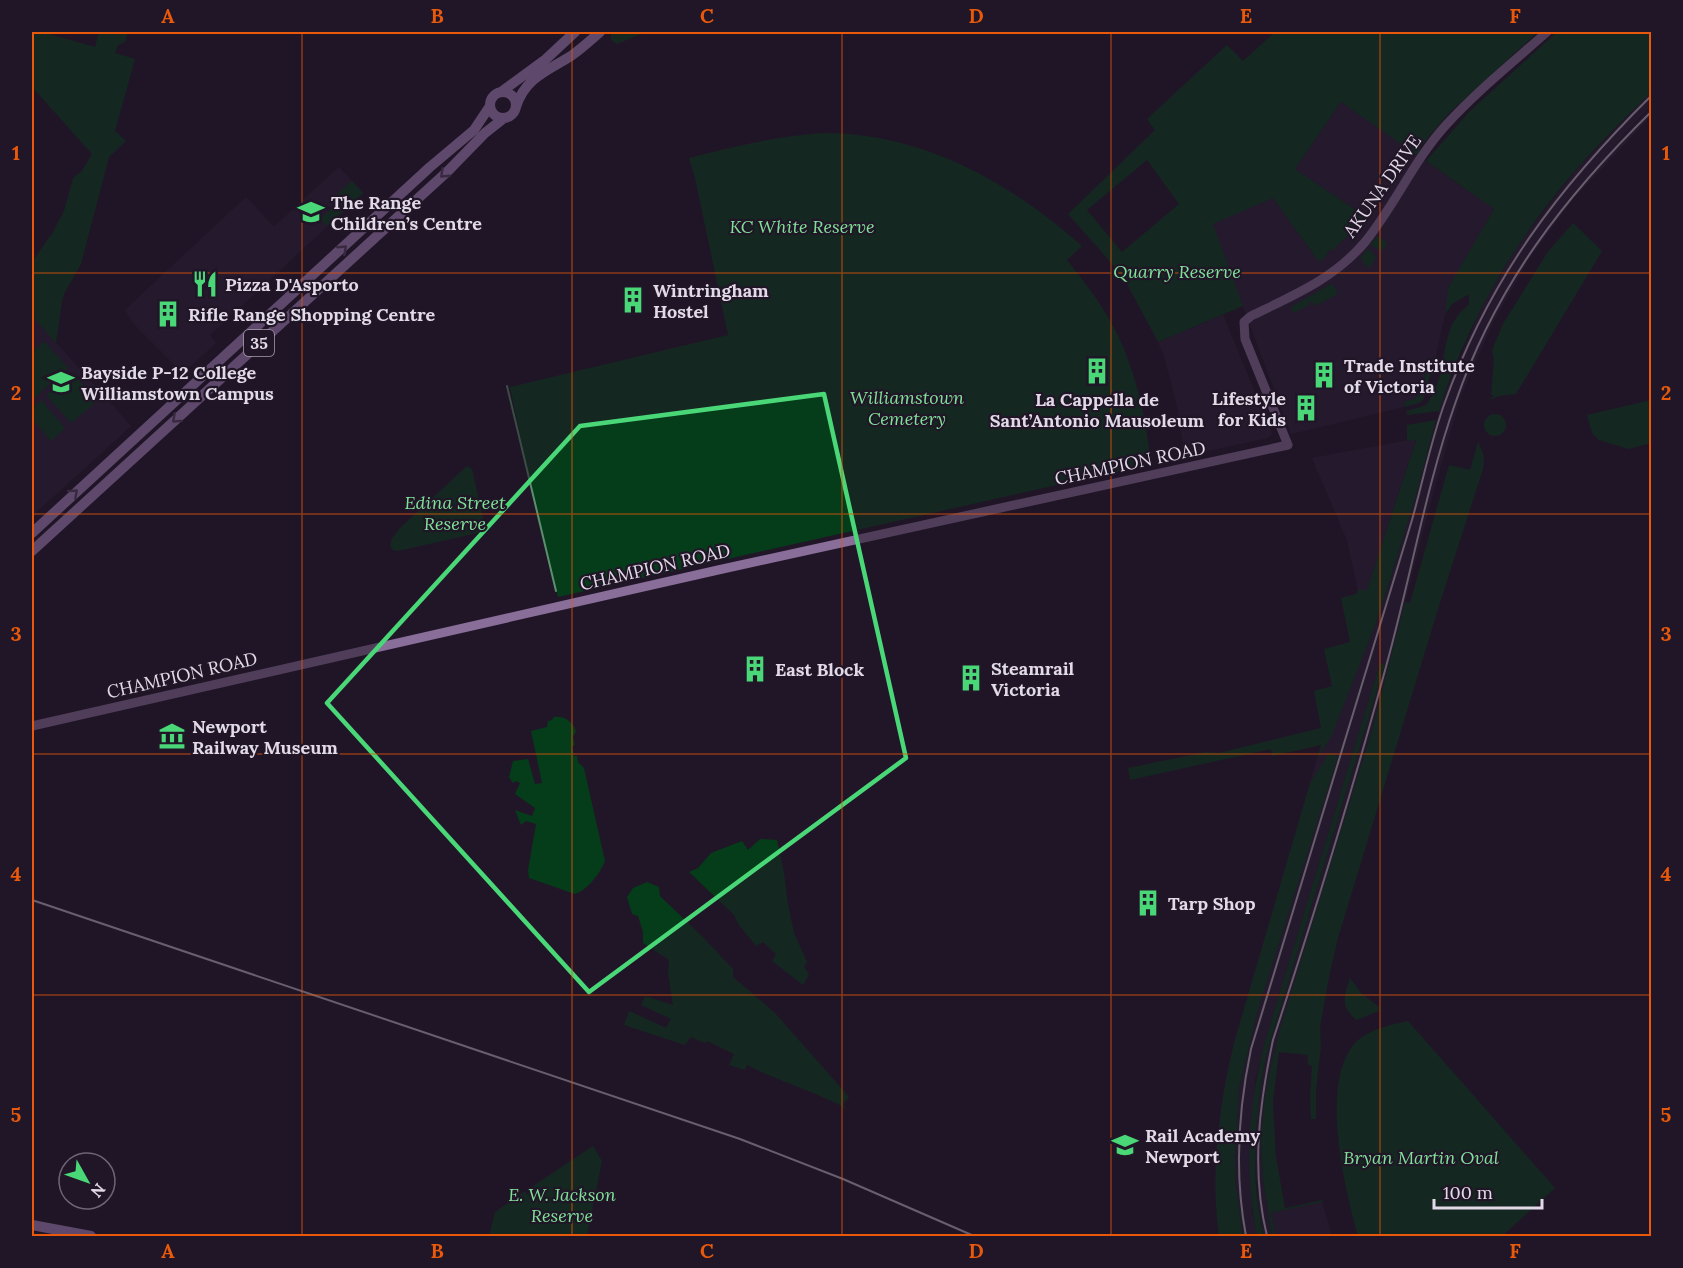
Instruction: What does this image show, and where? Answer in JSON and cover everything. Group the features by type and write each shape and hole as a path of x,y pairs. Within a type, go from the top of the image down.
{"main road":[{"name":"35","path":"32,533 430,167 474,130 490,106 492,97 546,58 575,32"},
{"name":"35","path":"32,551 448,171 485,133 513,114 521,92 527,84 576,52 600,32"},
{"path":"501,92 512,94 516,107"},
{"path":"490,106 494,115 504,118"},
{"path":"233,349 253,348"},
{"path":"32,1225 91,1236"}],"street":[{"name":"AKUNA DRIVE","path":"1288,445 1245,339 1245,321 1315,285 1353,255 1365,242 1407,177 1445,126 1547,32"},
{"name":"CHAMPION ROAD","path":"32,726 718,570 1288,445"}],"highlighted area":[{"path":"824,394 906,758 589,992 327,703 580,426"}],"shaded area":[{"path":"1651,92 1651,106 1603,157 1651,108 1651,116 1573,199 1529,259 1494,320 1460,398 1370,737 1273,1059 1264,1103 1261,1141 1263,1180 1272,1236 1264,1236 1263,1233 1255,1158 1257,1111 1266,1056 1385,664 1380,663 1255,1080 1252,1212 1257,1236 1243,1236 1235,1160 1239,1089 1257,1013 1337,756 1329,754 1310,783 1317,759 1341,711 1379,615 1442,401 1483,304 1520,242 1577,169"},
{"path":"1341,102 1494,209 1448,288 1435,359 1429,358 1424,381 1415,399 1405,401 1404,407 1291,434 1212,224 1273,198 1319,262 1327,255 1326,253 1341,243 1365,216 1295,169"},
{"path":"339,167 363,193 210,335 216,343 183,373 134,324 125,310 246,197 274,227"},
{"path":"1223,315 1272,434 1267,438 1185,456 1176,401 1158,342"},
{"name":"Bayside P-12 College Williamstown Campus","path":"32,316 131,426 32,516"},
{"path":"1416,439 1367,590 1358,590 1347,540 1312,458"},
{"path":"1322,1202 1332,1236 1276,1236 1271,1213"}],"green space":[{"path":"32,32 42,32 95,47 99,32 128,32 125,42 118,45 115,53 135,59 115,131 126,141 109,157 81,264 64,294 56,343 32,316 32,262 53,232 64,211 73,178 82,171 92,154 32,87"},
{"path":"611,32 646,32 617,44 611,40"},
{"name":"Quarry Reserve","path":"1275,32 1538,32 1449,113 1421,146 1418,156 1341,102 1295,169 1366,217 1363,221 1332,251 1331,249 1326,253 1328,255 1319,262 1273,198 1213,224 1243,306 1158,342 1126,282 1068,214 1155,130 1147,119 1227,45 1243,61","holes":["1147,160 1179,204 1122,252 1087,210"]},
{"path":"1557,32 1651,32 1651,92 1578,168 1536,219 1502,271 1473,325 1439,411 1407,415 1407,411 1426,405 1434,393 1452,326 1459,314 1469,305 1469,294 1452,304 1445,314 1448,288 1494,209 1426,161 1469,112"},
{"name":"Williamstown Cemetery","path":"825,133 861,135 897,142 931,152 964,166 1026,202 1082,246 1067,260 1099,303 1130,364 1141,404 1151,464 558,597 529,479 510,387 728,335 689,158 756,142"},
{"path":"352,181 363,193 327,226 320,219 339,202 335,196"},
{"path":"1573,223 1602,251 1516,394 1489,400 1494,395 1491,395 1494,359 1492,350 1503,324 1547,253"},
{"path":"1377,236 1387,244 1382,251 1370,245"},
{"path":"1368,248 1376,257 1369,269 1361,257"},
{"path":"1331,284 1338,294 1315,306 1312,301 1309,302 1310,305 1293,313 1291,307"},
{"path":"44,341 68,368 32,400 32,352"},
{"path":"1429,358 1435,359 1423,400 1404,407 1405,401 1415,399 1424,381"},
{"path":"72,372 97,401 71,423 46,395"},
{"path":"41,400 65,428 51,441 32,419 32,408"},
{"path":"1651,400 1651,443 1629,449 1599,440 1592,433 1587,415"},
{"path":"1491,414 1499,414 1506,421 1506,429 1499,436 1491,436 1484,429 1484,421"},
{"path":"1436,420 1415,499 1379,615 1332,735 1317,759 1321,745 1272,756 1271,749 1130,780 1128,768 1206,752 1218,753 1321,728 1314,691 1332,686 1324,649 1350,642 1341,598 1356,594 1358,590 1367,590 1416,440 1407,441 1407,425"},
{"path":"1478,442 1484,456 1483,469 1338,938 1320,1027 1321,1046 1316,1090 1316,1119 1311,1119 1312,1066 1307,1064 1308,1055 1279,1052 1273,1101 1276,1157 1285,1208 1323,1200 1271,1213 1276,1236 1272,1236 1263,1180 1261,1141 1264,1103 1281,1026 1370,737 1405,602 1410,603 1449,465 1470,470"},
{"name":"Edina Street Reserve","path":"467,466 472,469 486,531 398,551 393,550 390,546 392,538 400,528"},
{"path":"1380,663 1385,664 1266,1056 1255,1146 1256,1192 1264,1236 1257,1236 1249,1162 1252,1114 1259,1065"},
{"path":"554,717 568,720 576,731 573,737 575,745 572,746 574,756 577,756 578,762 584,768 605,861 593,880 575,894 529,878 528,870 536,824 526,821 521,825 515,810 532,816 535,808 515,794 520,783 516,781 513,783 509,777 513,761 528,759 535,784 542,783 531,731 547,727 548,721"},
{"path":"1329,753 1338,756 1257,1013 1239,1089 1235,1160 1243,1236 1219,1236 1215,1188 1216,1164 1220,1115 1234,1043 1310,783"},
{"path":"760,839 777,840 794,933 807,962 804,967 809,974 803,985 772,961 776,954 763,942 756,946 734,915 689,872 698,868 711,853 742,841 748,850"},
{"path":"647,882 659,887 660,896 733,969 733,977 775,1013 849,1097 843,1104 847,1109 747,1065 745,1070 729,1065 734,1054 707,1041 705,1043 691,1037 685,1045 624,1025 629,1011 666,1028 671,1019 641,1005 645,996 673,1005 668,973 669,960 643,943 643,932 638,916 632,914 627,897 633,888"},
{"path":"1350,978 1361,993 1379,1007 1379,1011 1356,1020 1351,1015 1345,1005"},
{"name":"Bryan Martin Oval","path":"1408,1021 1555,1188 1502,1236 1358,1236 1347,1191 1338,1136 1339,1081 1345,1058 1357,1041 1375,1030"},
{"name":"E. W. Jackson Reserve","path":"593,1146 602,1161 587,1236 489,1236 495,1212 525,1191 527,1195 535,1190 533,1186"}],"waterway":[{"path":"507,386 556,591"}],"railway":[{"path":"1246,1236 1240,1189 1239,1142 1243,1096 1251,1049 1412,520 1440,416 1483,314 1530,236 1587,164 1652,95"},
{"path":"1267,1236 1262,1212 1258,1163 1261,1113 1273,1040 1361,757 1396,630 1445,433 1472,359 1491,319 1536,244 1590,176 1652,111"},
{"path":"32,900 740,1139 843,1179 974,1236"}],"place":[{"name":"The Range Children’s Centre","path":"311,212"},
{"name":"Pizza D'Asporto","path":"205,284"},
{"name":"Wintringham Hostel","path":"633,300"},
{"name":"Rifle Range Shopping Centre","path":"168,314"},
{"name":"La Cappella de Sant’Antonio Mausoleum","path":"1097,371"},
{"name":"Trade Institute of Victoria","path":"1324,375"},
{"name":"Bayside P-12 College Williamstown Campus","path":"61,382"},
{"name":"Lifestyle for Kids","path":"1306,408"},
{"name":"East Block","path":"755,669"},
{"name":"Steamrail Victoria","path":"971,678"},
{"name":"Newport Railway Museum","path":"172,736"},
{"name":"Tarp Shop","path":"1148,903"},
{"name":"Rail Academy Newport","path":"1125,1145"}],"park label":[{"name":"KC White Reserve","path":"802,226"}]}
